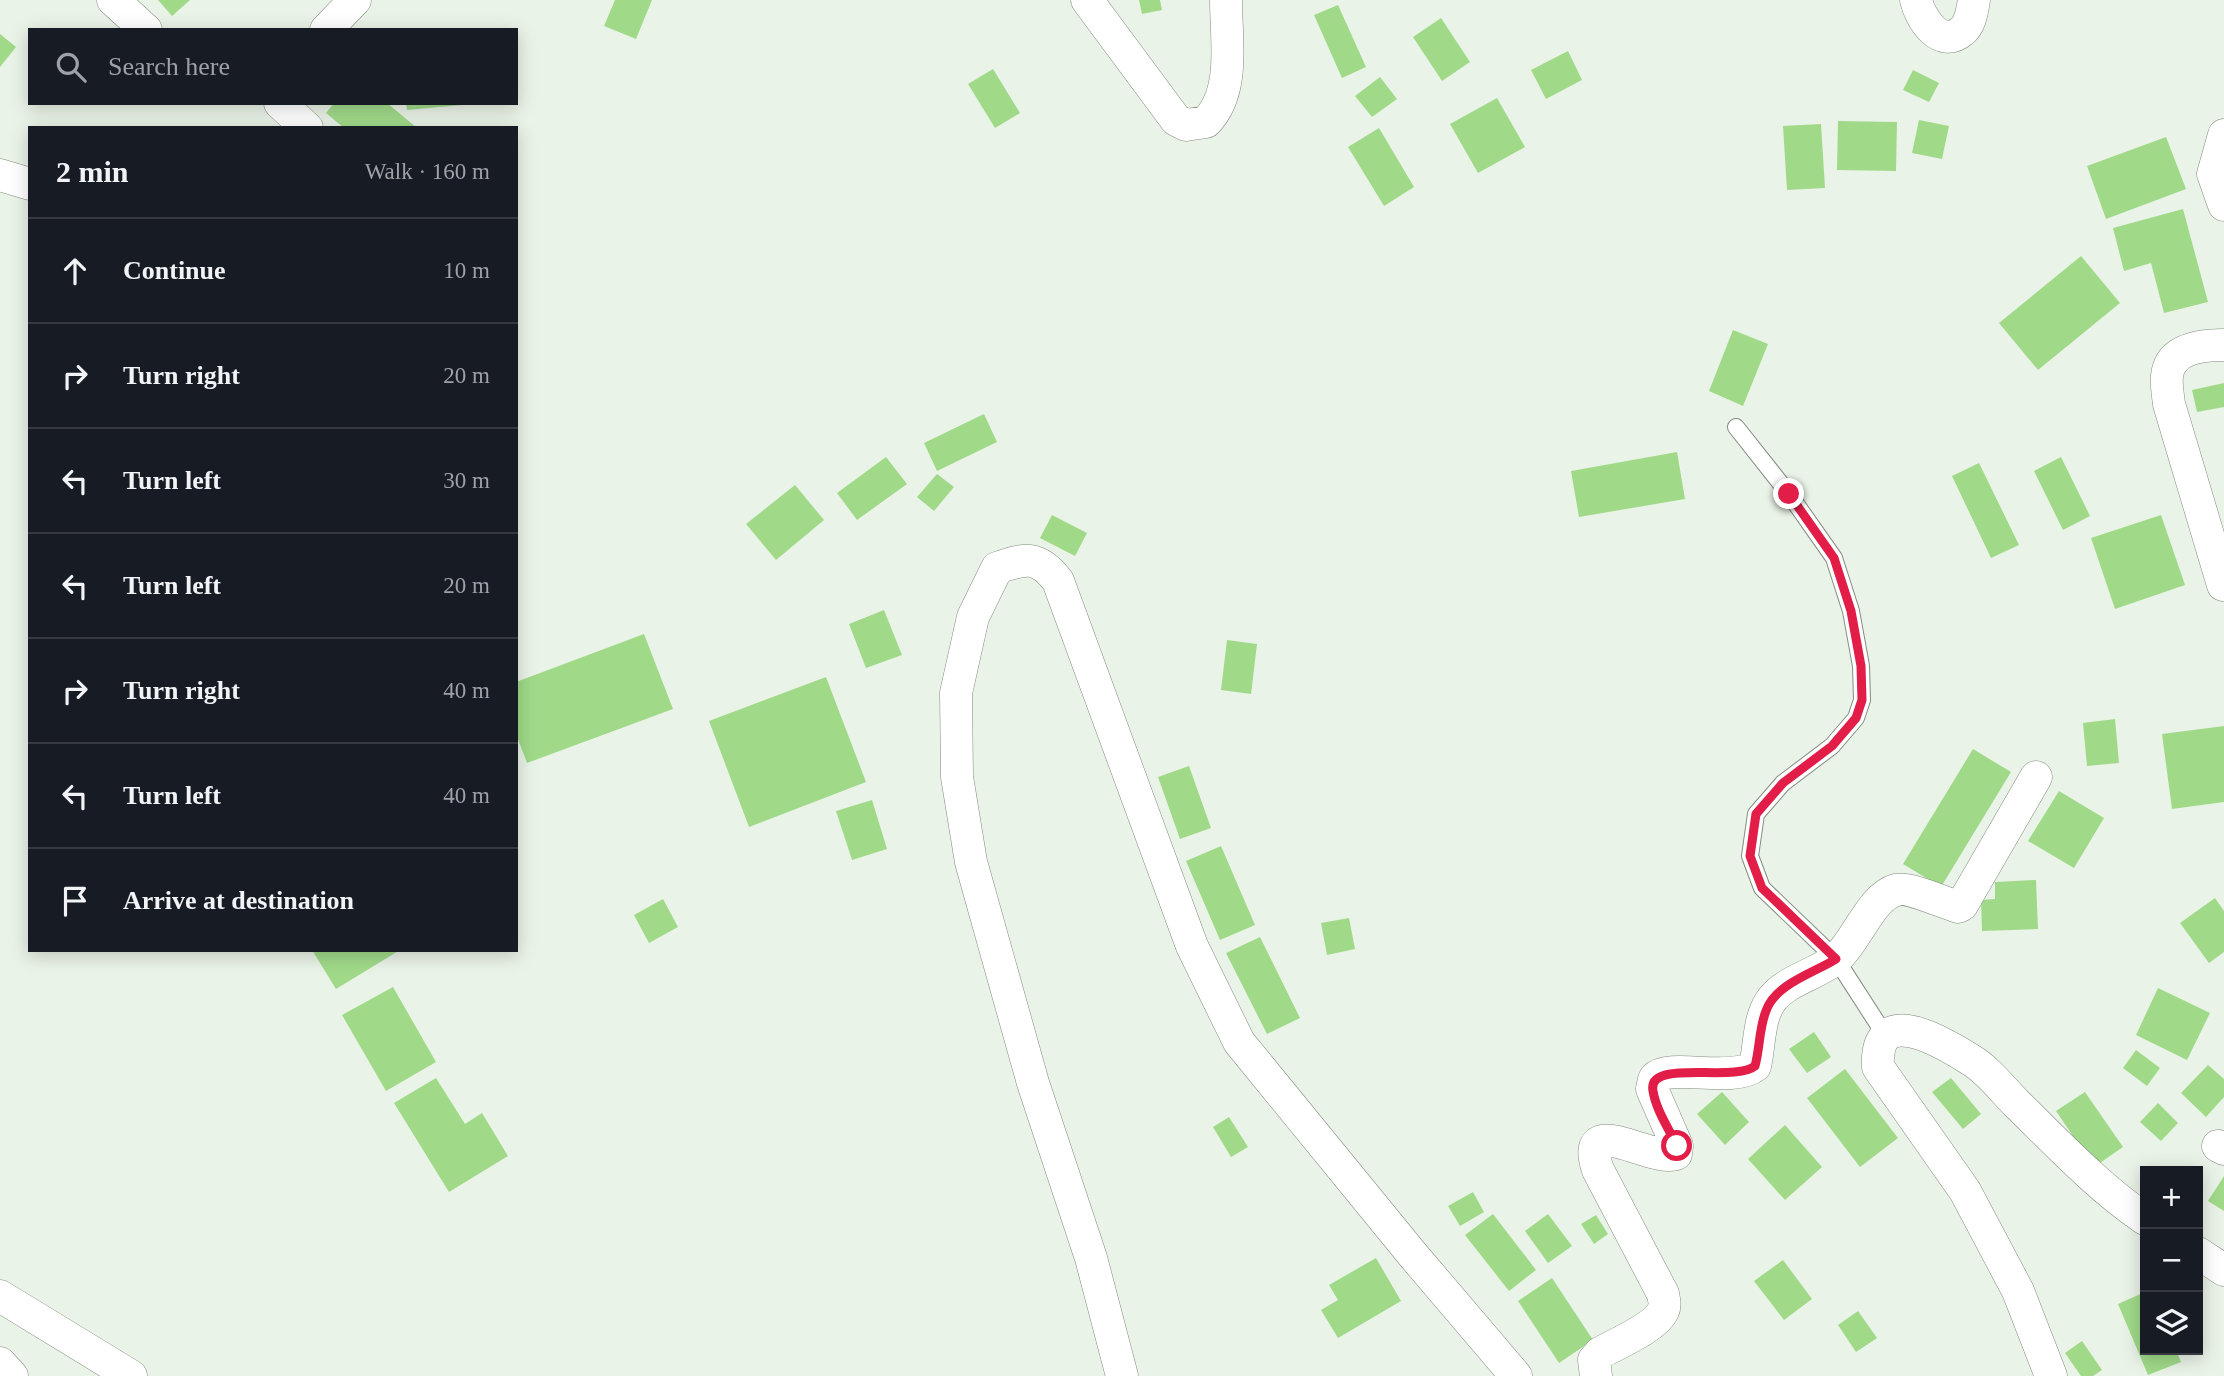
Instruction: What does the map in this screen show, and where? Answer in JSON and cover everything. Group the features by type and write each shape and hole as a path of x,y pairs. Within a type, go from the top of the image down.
{"street":[{"path":"113,0 144,28"},
{"path":"328,28 355,0"},
{"path":"1087,0 1176,120 1186,125 1206,122 1220,104 1227,67 1226,0"},
{"path":"1916,0 1924,23 1937,34 1949,37 1962,31 1970,18 1974,0"},
{"path":"282,105 305,126"},
{"path":"2224,135 2213,174 2224,205"},
{"path":"0,175 28,183"},
{"path":"2223,585 2169,404 2167,375 2173,359 2187,350 2208,345 2224,345"},
{"path":"1122,1376 1091,1258 1033,1083 971,862 957,778 956,693 973,617 997,568 1021,560 1046,565 1058,581 1192,946 1239,1042 1516,1376"},
{"path":"1596,1376 1594,1360 1600,1353 1655,1321 1663,1313 1665,1304 1663,1294 1598,1170 1593,1149 1596,1143 1611,1140 1665,1156 1676,1154 1677,1146 1653,1089 1657,1076 1749,1071 1755,1066 1766,1010 1772,999 1783,989 1836,959 1853,940 1879,901 1894,891 1900,888 1958,907 1965,903 1970,889 2036,778"},
{"path":"2050,1376 2018,1292 1965,1191 1878,1067 1877,1048 1885,1035 1899,1029 1914,1031 1973,1061 2098,1182 2140,1215"},
{"path":"2203,1256 2224,1270"},
{"path":"0,1296 131,1376"},
{"path":"0,1363 12,1376"}],"lane":[{"path":"1736,427 1789,494 1834,558 1851,611 1861,666 1862,700 1856,718 1832,746 1783,783 1756,814 1750,856 1762,888 1836,959 1885,1035"}],"building":[{"path":"158,0 190,0 172,16"},
{"path":"615,0 652,0 636,39 604,26"},
{"path":"1139,0 1160,0 1162,10 1142,14"},
{"path":"1338,5 1366,67 1342,78 1314,15"},
{"path":"1441,18 1470,62 1442,81 1413,37"},
{"path":"0,34 16,47 0,67"},
{"path":"1568,51 1582,80 1546,99 1531,70"},
{"path":"993,69 1020,113 995,128 968,84"},
{"path":"1913,70 1939,83 1929,102 1903,90"},
{"path":"1380,77 1397,99 1372,117 1355,96"},
{"path":"1497,98 1525,147 1478,173 1450,124"},
{"path":"332,105 389,105 415,126 342,126 326,113"},
{"path":"406,105 462,105 407,110"},
{"path":"1919,120 1949,126 1942,159 1912,153"},
{"path":"1838,121 1897,122 1896,171 1837,170"},
{"path":"1821,124 1825,188 1787,190 1783,126"},
{"path":"1379,128 1414,187 1384,206 1348,147"},
{"path":"2166,137 2186,189 2106,219 2087,166"},
{"path":"2183,209 2208,302 2164,313 2151,263 2124,271 2113,228"},
{"path":"2081,256 2120,303 2038,370 1999,323"},
{"path":"1733,330 1768,344 1743,406 1709,391"},
{"path":"2224,383 2224,407 2197,412 2192,390"},
{"path":"984,414 997,442 937,471 924,443"},
{"path":"1677,452 1685,499 1579,517 1571,471"},
{"path":"886,457 907,484 857,520 837,493"},
{"path":"2061,457 2090,516 2063,530 2034,471"},
{"path":"1979,463 2019,545 1991,558 1952,476"},
{"path":"937,474 954,487 934,511 917,497"},
{"path":"795,485 824,520 776,560 746,524"},
{"path":"1052,515 1087,533 1075,556 1040,538"},
{"path":"2161,515 2185,585 2115,609 2091,538"},
{"path":"884,610 902,655 866,668 849,624"},
{"path":"644,634 673,709 527,763 518,739 518,681"},
{"path":"1227,640 1257,644 1251,694 1221,690"},
{"path":"826,677 866,782 749,827 709,721"},
{"path":"2115,719 2119,763 2087,766 2083,723"},
{"path":"2224,726 2224,802 2172,809 2162,734"},
{"path":"1973,749 2011,772 1941,887 1903,864"},
{"path":"1189,766 1211,828 1180,839 1158,777"},
{"path":"2059,791 2104,818 2074,868 2028,841"},
{"path":"872,800 887,849 852,860 836,811"},
{"path":"1221,846 1255,925 1220,940 1186,861"},
{"path":"2036,880 2038,929 1982,931 1981,900 1995,899 1995,882"},
{"path":"2215,898 2224,911 2224,952 2209,963 2180,923"},
{"path":"663,899 678,927 649,943 634,915"},
{"path":"1349,918 1355,949 1327,955 1321,923"},
{"path":"1260,937 1300,1018 1267,1034 1226,953"},
{"path":"313,952 397,952 336,989"},
{"path":"393,987 436,1062 386,1091 342,1015"},
{"path":"2158,988 2210,1013 2187,1060 2136,1035"},
{"path":"1814,1032 1831,1057 1807,1073 1789,1049"},
{"path":"2136,1050 2160,1068 2147,1086 2123,1068"},
{"path":"2208,1065 2224,1079 2224,1097 2206,1117 2181,1093"},
{"path":"1845,1069 1898,1138 1860,1167 1807,1098"},
{"path":"436,1078 465,1124 482,1113 508,1156 449,1192 394,1103"},
{"path":"1951,1078 1981,1114 1963,1129 1932,1092"},
{"path":"1722,1092 1749,1122 1725,1145 1697,1114"},
{"path":"2085,1092 2123,1147 2094,1167 2056,1111"},
{"path":"2158,1103 2178,1123 2161,1141 2140,1122"},
{"path":"1229,1117 1248,1147 1231,1157 1213,1127"},
{"path":"1785,1125 1822,1167 1785,1200 1748,1159"},
{"path":"2224,1176 2224,1211 2208,1201"},
{"path":"1473,1192 1484,1212 1460,1226 1448,1206"},
{"path":"1493,1214 1536,1270 1509,1291 1465,1235"},
{"path":"1548,1214 1572,1246 1548,1263 1525,1231"},
{"path":"1596,1215 1608,1234 1594,1244 1581,1224"},
{"path":"1376,1258 1401,1301 1338,1338 1321,1310 1338,1300 1329,1285"},
{"path":"1783,1260 1812,1299 1784,1320 1754,1281"},
{"path":"1552,1278 1593,1340 1559,1363 1518,1301"},
{"path":"2140,1294 2140,1355 2178,1355 2181,1362 2148,1375 2118,1304"},
{"path":"1858,1311 1877,1338 1856,1352 1838,1325"},
{"path":"2082,1341 2102,1370 2093,1376 2081,1376 2065,1353"}],"route":[{"path":"1677,1146 1653,1089 1657,1076 1749,1071 1755,1066 1766,1010 1772,999 1783,989 1836,959 1762,888 1750,856 1756,814 1783,783 1832,746 1856,718 1862,700 1861,666 1851,611 1834,558 1789,494"}]}
